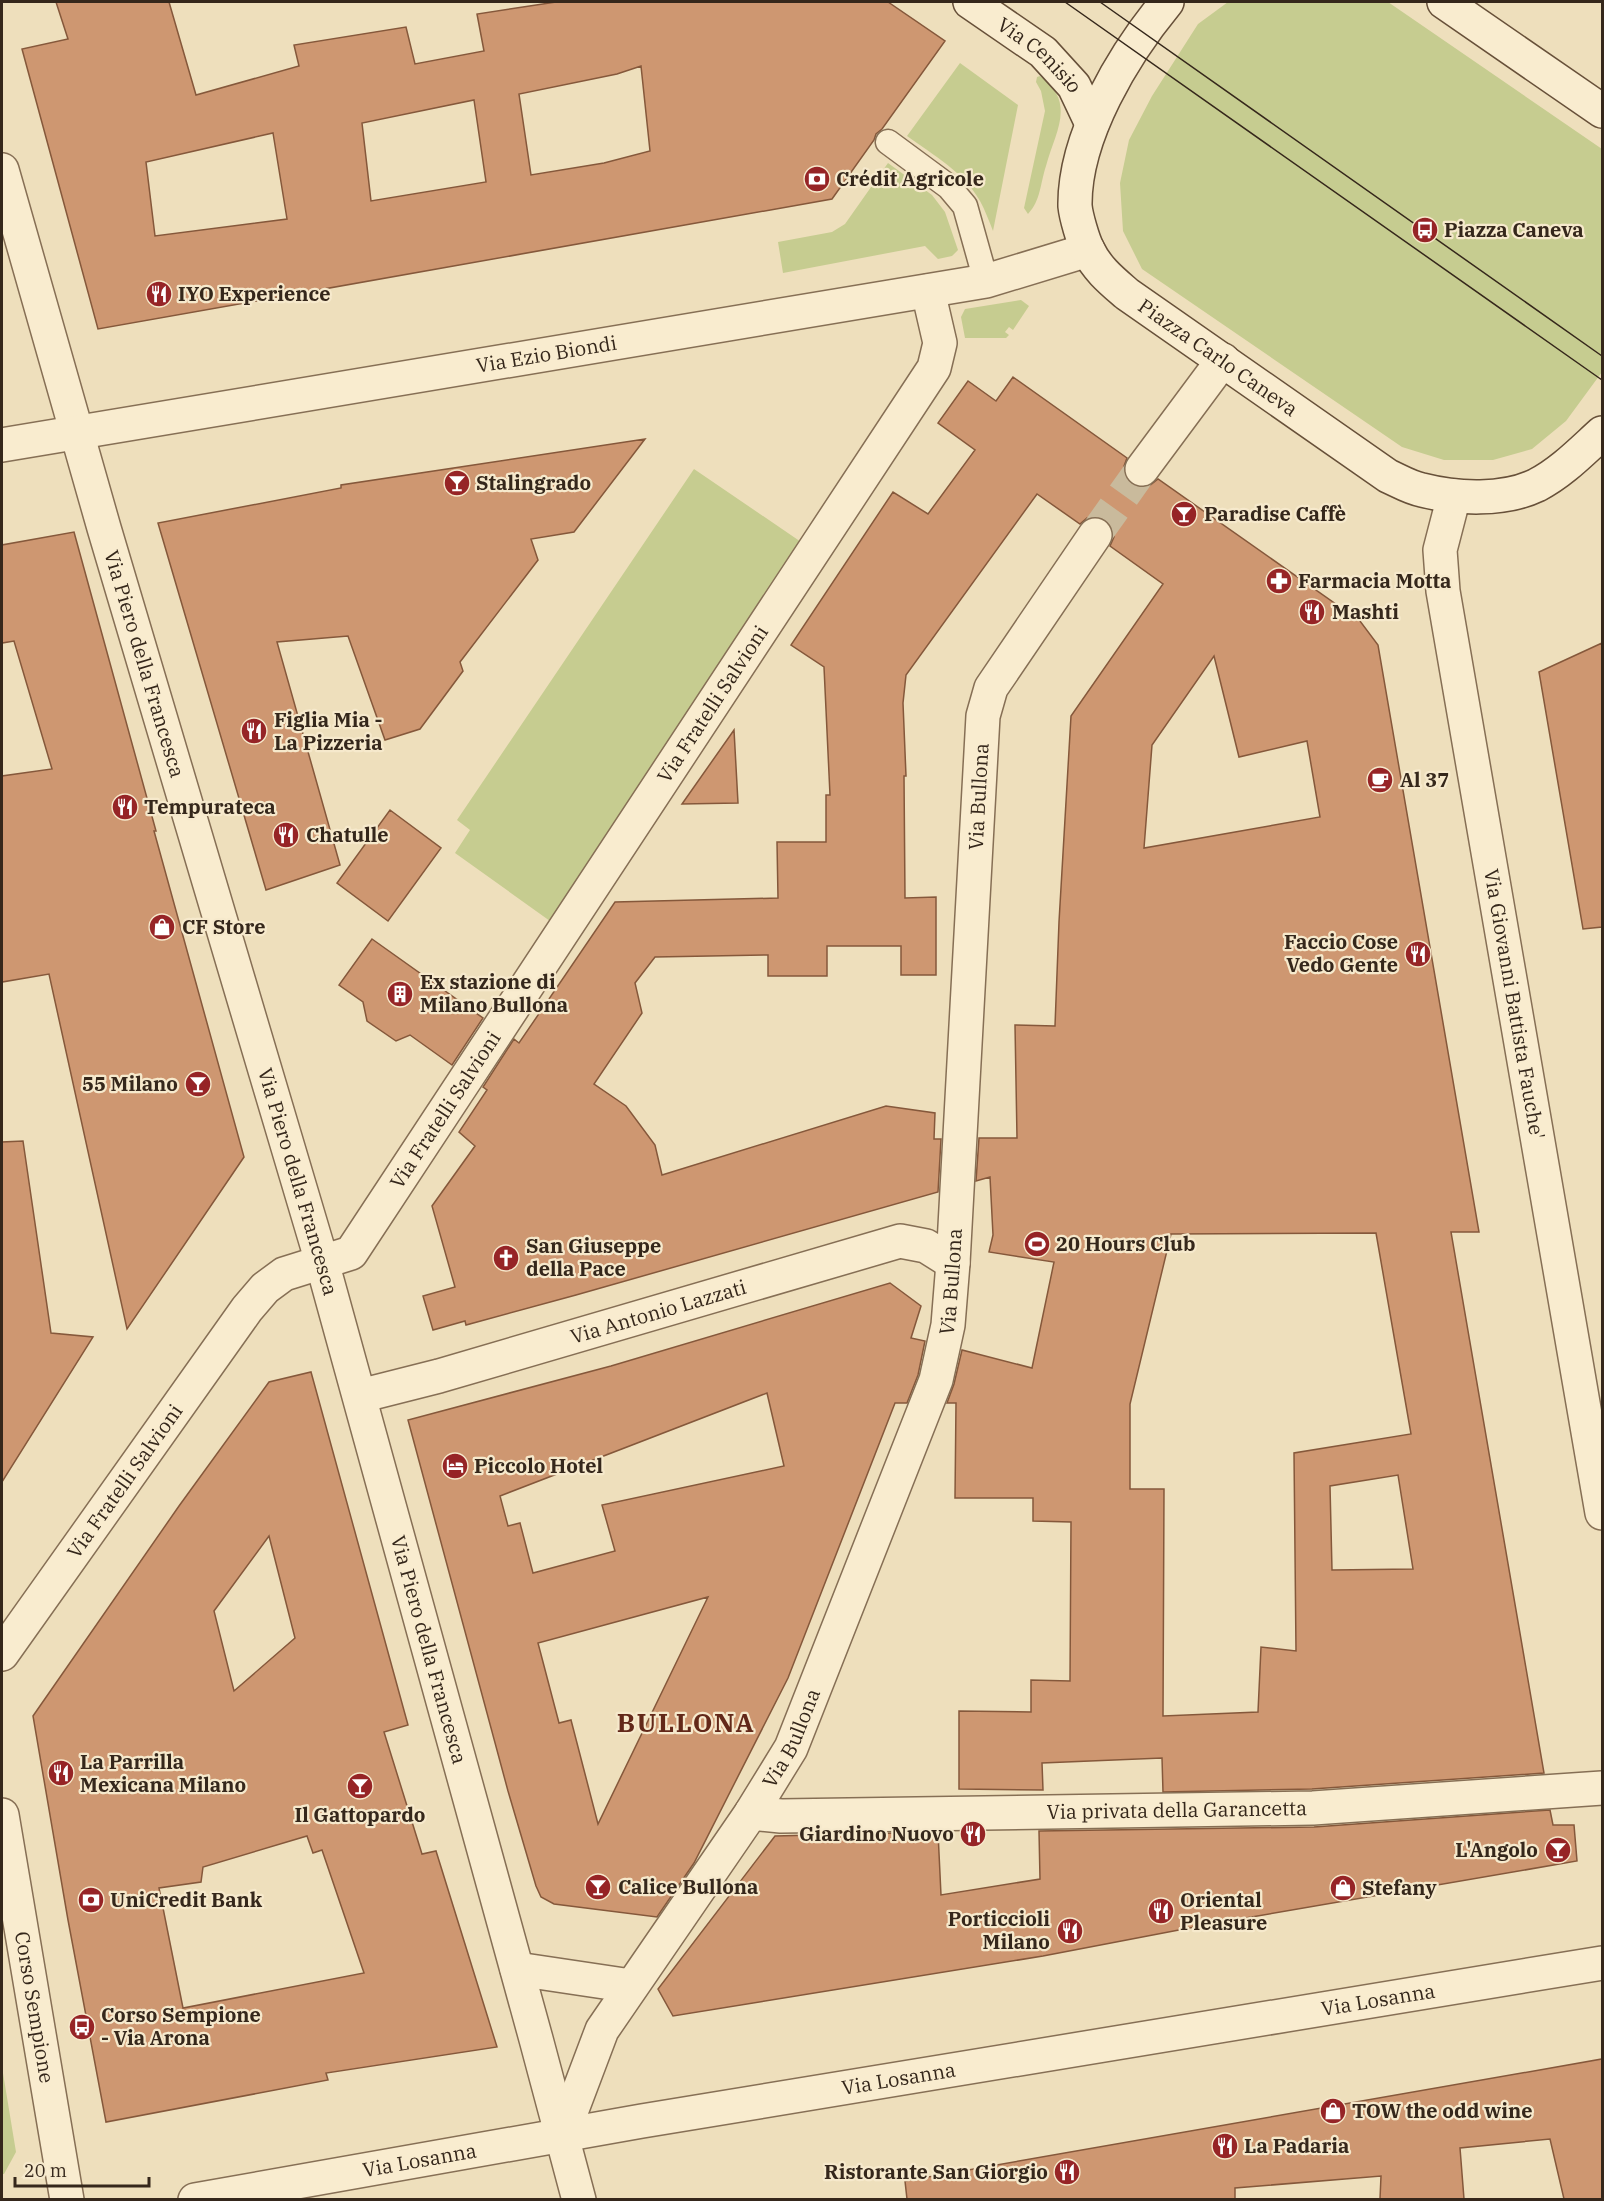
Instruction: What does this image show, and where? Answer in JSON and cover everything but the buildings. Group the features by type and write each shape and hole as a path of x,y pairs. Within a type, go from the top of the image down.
{"street":[{"name":"Via Cenisio","path":"970,2 1042,52 1074,86 1092,124"},
{"name":"Piazza Carlo Caneva","path":"1167,2 1132,48 1092,124 1078,169 1075,208 1088,250 1105,276 1388,476 1420,490 1454,496 1501,495 1536,485 1564,467 1602,433"},
{"path":"1444,2 1602,111"},
{"name":"Via Piero della Francesca","path":"2,170 107,540 322,1262 579,2199"},
{"name":"Via Ezio Biondi","path":"2,445 986,281 1088,250"},
{"name":"Via Fratelli Salvioni","path":"2,1654 247,1309 265,1288 284,1274 351,1252 934,368 940,343 928,291"},
{"path":"1142,469 1223,360"},
{"path":"1564,467 1602,467"},
{"name":"Via Giovanni Battista Fauche'","path":"1454,496 1440,550 1443,591 1598,1466 1602,1513"},
{"name":"Via Bullona","path":"562,2136 602,2030 751,1813 791,1749 936,1380 948,1324 953,1263 983,716 991,688 1095,535"},
{"name":"Via Antonio Lazzati","path":"360,1396 439,1376 900,1241 926,1246 953,1263"},
{"name":"Via privata della Garancetta","path":"751,1813 781,1816 1313,1808 1602,1788"},
{"name":"Corso Sempione","path":"2,1815 67,2199"},
{"name":"Via Losanna","path":"195,2199 642,2121 1602,1963"},
{"path":"517,1969 631,1986"}],"lane":[{"path":"888,142 949,187 965,206 986,281"}],"green space":[{"path":"1228,2 1388,2 1602,149 1602,372 1566,421 1532,449 1493,460 1444,460 1402,447 1142,269 1123,231 1120,183 1129,140 1152,96 1198,24"},
{"path":"960,63 1018,105 993,231 980,201 966,181 907,136"},
{"path":"1040,76 1051,86 1061,107 1058,130 1038,197 1028,214 1024,208 1045,111 1041,91 1036,82 1037,77"},
{"path":"888,163 932,195 945,212 958,250 952,256 938,259 925,246 783,273 778,242 832,232 845,224"},
{"path":"1021,300 1029,306 1013,330 1009,327 1005,332 1009,335 1006,338 965,338 961,317 965,309"},
{"path":"694,469 804,544 550,921 455,853 470,830 457,820"},
{"path":"2,2067 16,2152 4,2174 2,2174"}],"tunnel":[{"path":"1095,535 1142,469"}],"tram line":[{"path":"1065,2 1602,380"},
{"path":"1100,2 1602,356"}],"place":[{"name":"Crédit Agricole","path":"817,179"},
{"name":"Piazza Caneva","path":"1425,230"},
{"name":"IYO Experience","path":"159,294"},
{"name":"Stalingrado","path":"457,483"},
{"name":"Paradise Caffè","path":"1184,514"},
{"name":"Farmacia Motta","path":"1279,581"},
{"name":"Mashti","path":"1312,612"},
{"name":"Figlia Mia - La Pizzeria","path":"254,731"},
{"name":"Al 37","path":"1380,780"},
{"name":"Tempurateca","path":"125,807"},
{"name":"Chatulle","path":"286,835"},
{"name":"CF Store","path":"162,927"},
{"name":"Faccio Cose Vedo Gente","path":"1418,954"},
{"name":"Ex stazione di Milano Bullona","path":"400,994"},
{"name":"55 Milano","path":"198,1084"},
{"name":"20 Hours Club","path":"1037,1244"},
{"name":"San Giuseppe della Pace","path":"506,1258"},
{"name":"Piccolo Hotel","path":"455,1466"},
{"name":"La Parrilla Mexicana Milano","path":"61,1773"},
{"name":"Il Gattopardo","path":"360,1786"},
{"name":"Giardino Nuovo","path":"973,1834"},
{"name":"L'Angolo","path":"1558,1850"},
{"name":"Calice Bullona","path":"598,1887"},
{"name":"Stefany","path":"1343,1888"},
{"name":"UniCredit Bank","path":"91,1900"},
{"name":"Oriental Pleasure","path":"1161,1911"},
{"name":"Porticcioli Milano","path":"1070,1931"},
{"name":"Corso Sempione - Via Arona","path":"82,2027"},
{"name":"TOW the odd wine","path":"1333,2111"},
{"name":"La Padaria","path":"1225,2146"},
{"name":"Ristorante San Giorgio","path":"1067,2172"}],"district":[{"name":"BULLONA","path":"686,1723"}]}
